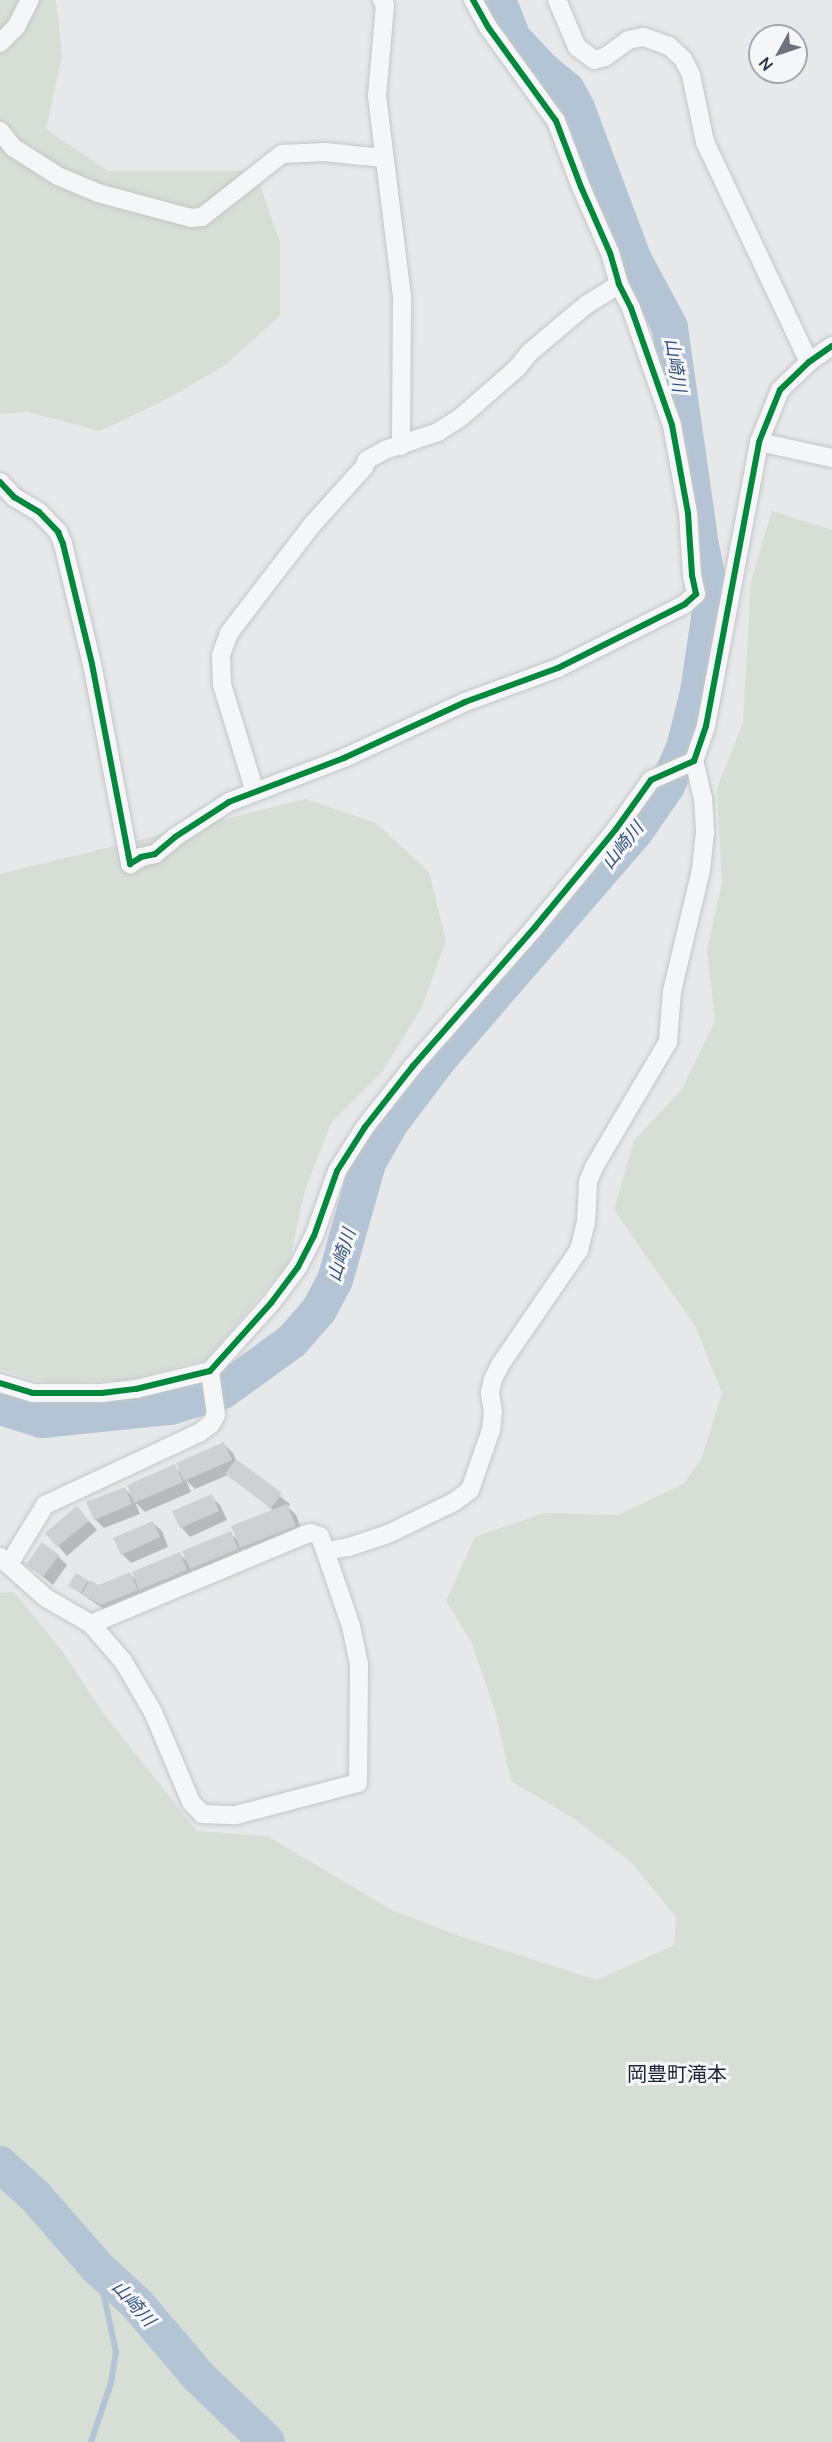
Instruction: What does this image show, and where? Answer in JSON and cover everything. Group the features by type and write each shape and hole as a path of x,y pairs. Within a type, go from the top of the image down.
{"street":[{"path":"0,43 16,27 30,0"},
{"path":"382,0 385,5 377,96 402,298 401,446"},
{"path":"0,482 14,497 39,512 58,532 63,544 92,664 130,864 141,856 155,854 229,802 344,758 465,702 558,668 685,604 696,594 692,575 688,513 672,425 631,308 619,285 610,254 556,121 488,27 473,0"},
{"path":"557,0 577,47 594,60 605,57 628,40 644,37 669,46 683,59 691,75 705,142 809,362"},
{"path":"0,131 14,148 58,176 98,193 191,218 202,217 282,154 325,152 383,158"},
{"path":"255,792 222,685 221,655 229,633 312,525 364,467 367,460 385,450 438,432 461,417 562,325 586,305 619,285"},
{"path":"326,1551 349,1547 388,1534 454,1502 470,1490 491,1430 493,1412 490,1392 500,1365 579,1250 586,1222 588,1182 594,1167 668,1042 672,991 701,870 705,833 703,799 691,762 706,726 759,442 780,390 809,362 832,345"},
{"path":"759,442 832,458"},
{"path":"0,1383 33,1394 102,1393 211,1378 298,1267 314,1236 337,1171 365,1127 413,1066 536,927 616,829 651,780 691,762"},
{"path":"91,1624 304,1535 311,1533 320,1536 339,1597 351,1626 359,1664 358,1783 236,1815 202,1814 191,1802 140,1686 91,1624 46,1598 4,1561 45,1505 199,1433 211,1424 216,1415 216,1407 211,1378"}],"shaded area":[{"path":"0,0 56,0 62,56 46,129 108,171 255,171 280,242 280,316 224,366 165,400 100,431 28,412 0,414"},
{"path":"772,511 832,530 832,2442 0,2442 0,1593 14,1592 63,1652 103,1713 197,1831 267,1836 392,1910 460,1936 597,1980 674,1945 676,1917 631,1862 573,1818 511,1781 495,1711 472,1643 446,1601 475,1537 544,1513 618,1515 683,1484 701,1460 722,1393 695,1326 614,1210 634,1141 682,1089 715,1021 707,950 722,883 717,788 743,723 751,581"},
{"path":"306,799 376,823 429,872 446,941 421,1009 382,1072 331,1123 305,1190 289,1262 207,1359 126,1380 52,1382 29,1379 0,1369 0,874"}],"building":[{"path":"224,1442 232,1460 184,1481 176,1463"},
{"path":"236,1459 282,1493 271,1508 225,1474"},
{"path":"175,1464 183,1482 134,1503 127,1485"},
{"path":"125,1487 132,1504 94,1520 86,1502"},
{"path":"212,1494 219,1511 180,1528 172,1511"},
{"path":"287,1504 296,1526 240,1548 231,1526"},
{"path":"77,1506 89,1521 57,1547 45,1533"},
{"path":"153,1521 160,1537 121,1555 113,1538"},
{"path":"231,1531 238,1549 190,1569 182,1551"},
{"path":"42,1542 59,1555 43,1577 26,1565"},
{"path":"180,1552 187,1570 139,1590 132,1572"},
{"path":"130,1572 138,1590 101,1605 82,1594 90,1580 99,1585"},
{"path":"76,1573 88,1580 81,1593 68,1586"}],"waterway":[{"name":"山崎川","path":"0,1407 42,1420 170,1407 223,1391 292,1341 319,1310 335,1280 368,1163 390,1124 439,1059 635,832 667,786 684,748 698,692 712,598 701,546 670,327 634,260 577,108 567,90 540,67 513,38 498,0"},
{"name":"山崎川","path":"0,2164 36,2197 98,2268 137,2304 198,2376 267,2442"},
{"path":"91,2442 111,2383 116,2352 98,2268"}],"cycle path":[{"path":"0,482 14,497 39,512 58,532 63,544 92,664 130,864 141,857 155,854 175,837 229,802 344,758 465,702 558,668 685,604 696,594 692,575 688,513 672,425 631,308 619,284 610,253 581,187 556,121 488,27 473,0"},
{"path":"0,1383 33,1393 102,1393 136,1389 210,1371 271,1303 298,1267 314,1236 337,1171 365,1127 413,1066 535,927 616,829 651,780 694,761 706,726 759,442 780,390 809,362 832,346"}],"district":[{"name":"岡豊町滝本","path":"677,2073"}]}
